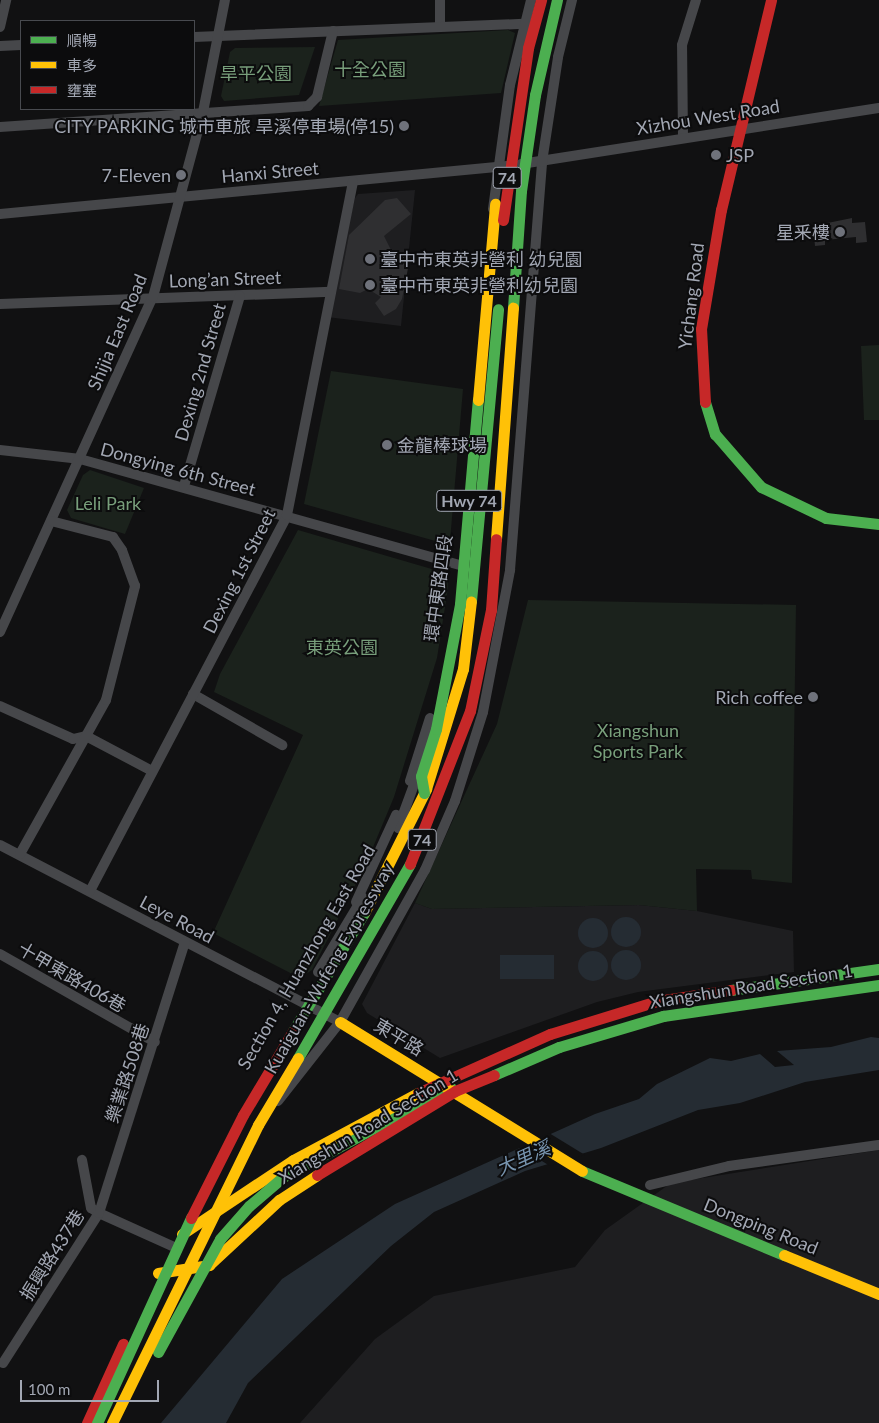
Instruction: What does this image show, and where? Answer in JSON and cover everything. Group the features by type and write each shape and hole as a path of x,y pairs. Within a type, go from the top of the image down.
{"main road":[{"name":"Kuaiguan-Wufeng Expressway","path":"97,1423 158,1283 243,1115 364,913 424,793 446,732 469,638 505,188 520,87 541,0"},
{"name":"Kuaiguan-Wufeng Expressway","path":"112,1423 258,1125 395,894 425,834 470,711 491,610 521,191 535,96 557,0"},
{"name":"Yichang Road","path":"771,0 739,128 700,329 705,406 715,434 733,459 761,487 826,518 879,524"},
{"name":"Hwy 74","path":"424,793 421,776 438,719 460,604 495,204"},
{"name":"Xiangshun Road Section 1","path":"174,1242 303,1154 448,1086 550,1034 650,1003 879,969"},
{"name":"Xiangshun Road Section 1","path":"158,1273 209,1265 279,1200 448,1086 636,1022 879,985"},
{"name":"東平路","path":"340,1022 466,1098"},
{"path":"119,1423 210,1253 249,1206 284,1177 448,1086"},
{"name":"Dongping Road","path":"466,1098 584,1172 879,1294"},
{"name":"Section 4, Huanzhong East Road","path":"87,1423 213,1161"}],"street":[{"path":"0,27 6,0"},
{"name":"Shijia East Road","path":"0,632 4,611 51,521 153,297 204,112 217,36 226,0"},
{"path":"440,0 440,25"},
{"name":"Section 4, Huanzhong East Road","path":"213,1161 301,1002 374,880 401,821 458,666 474,566 498,240 495,204 510,85 531,0"},
{"name":"Section 4, Huanzhong East Road","path":"213,1161 289,1092 340,1022 425,870 455,801 485,703 510,570 542,162 558,57 572,0"},
{"path":"683,138 682,45 696,0"},
{"path":"195,37 440,25 524,24"},
{"path":"0,127 308,106 317,97 333,31"},
{"path":"0,46 20,45"},
{"name":"Xizhou West Road","path":"542,162 739,128 879,108"},
{"name":"Hanxi Street","path":"0,214 542,162"},
{"name":"Dexing 1st Street","path":"90,891 288,515 353,181"},
{"name":"環中東路四段","path":"343,930 395,818 425,735 437,695 460,565 486,233 495,204"},
{"name":"Long’an Street","path":"0,304 331,292"},
{"name":"Dexing 2nd Street","path":"184,486 240,296"},
{"name":"Dongying 6th Street","path":"0,450 80,459 288,515 460,565"},
{"path":"20,854 106,700 135,586 122,550 113,537 51,521"},
{"path":"193,694 282,745"},
{"path":"0,706 73,739 86,736 152,771"},
{"name":"Leye Road","path":"0,845 340,1022"},
{"name":"樂業路508巷","path":"99,1213 155,1042 185,942"},
{"name":"十甲東路406巷","path":"0,954 155,1042"},
{"path":"650,1185 729,1166 879,1145"},
{"name":"振興路437巷","path":"3,1363 99,1213 91,1208 82,1160"},
{"path":"99,1213 174,1242"}],"shaded area":[{"name":"臺中市東英非營利幼兒園","path":"415,190 401,326 327,317 355,198 358,194"},
{"path":"415,903 432,909 639,905 697,911 793,931 794,972 638,992 597,1002 440,1058 367,1013 362,1004"},
{"path":"879,1150 879,1423 300,1423 375,1339 434,1296 575,1267 605,1230 671,1183"}],"green space":[{"name":"十全公園","path":"508,30 515,33 501,93 319,106 338,40"},
{"name":"旱平公園","path":"315,47 299,95 224,101 221,96 230,52 235,48"},
{"path":"879,345 879,420 864,420 861,346"},
{"name":"金龍棒球場","path":"331,371 463,389 450,541 446,544 304,504"},
{"name":"Leli Park","path":"90,470 144,488 125,534 71,518 67,510 83,475"},
{"name":"東英公園","path":"298,530 442,572 447,576 448,588 437,658 394,797 366,864 312,970 300,978 213,933 303,735 214,692 220,674"},
{"name":"Xiangshun Sports Park","path":"528,600 796,605 792,883 752,879 751,870 696,869 697,911 639,905 432,909 415,903 497,724"}],"water":[{"path":"626,917 632,918 640,926 640,938 632,946 626,947 620,946 612,938 611,932 612,926 620,918"},
{"path":"593,918 599,919 607,927 607,939 599,947 593,948 587,947 579,939 578,933 579,927 587,919"},
{"path":"626,950 632,951 640,959 640,971 632,979 626,980 620,979 612,971 611,965 612,959 620,951"},
{"path":"593,951 599,952 607,960 607,972 599,980 593,981 587,980 579,972 578,966 579,960 587,952"},
{"path":"500,955 554,955 554,979 500,979"},
{"name":"大里溪","path":"871,1037 879,1038 879,1070 805,1082 740,1103 698,1110 601,1148 525,1171 434,1212 391,1246 248,1383 226,1423 161,1423 282,1279 395,1204 595,1114 639,1099 657,1084 710,1058 731,1061 760,1054 775,1067 794,1065 777,1051 831,1047"}],"pier":[{"path":"549,1133 585,1155 550,1166 519,1147"}],"building":[{"name":"臺中市東英非營利 幼兒園","path":"397,198 411,214 384,236 392,252 411,253 402,299 396,309 384,316 375,303 381,297 368,289 360,293 339,289 349,235 385,200"},
{"name":"星釆樓","path":"852,218 852,223 865,222 867,242 856,243 856,237 825,240 825,245 815,246 813,226"}],"traffic: fast":[{"path":"513,308 521,191 535,95 557,0"},
{"path":"471,601 498,309"},
{"path":"424,793 421,776 436,729 460,604 478,400"},
{"path":"705,402 715,434 761,487 826,518 879,524"},
{"path":"298,1058 410,864"},
{"path":"293,1031 364,913"},
{"path":"731,990 879,969"},
{"path":"494,1075 559,1047 663,1016 879,985"},
{"path":"283,1177 450,1087"},
{"path":"582,1171 784,1255"},
{"path":"158,1352 220,1239 249,1206 283,1177"},
{"path":"97,1423 191,1218"}],"traffic: slow":[{"path":"478,400 495,204"},
{"path":"496,539 513,308"},
{"path":"364,913 426,789 463,669 471,601"},
{"path":"340,1022 582,1171"},
{"path":"112,1423 258,1125 298,1058"},
{"path":"182,1234 293,1160 418,1093"},
{"path":"158,1273 209,1265 279,1200 317,1175"},
{"path":"784,1255 879,1294"}],"traffic: jam":[{"path":"528,48 541,0"},
{"path":"705,402 701,329 721,210 771,0"},
{"path":"503,220 528,48"},
{"path":"410,864 470,711 491,610 496,539"},
{"path":"418,1093 550,1034 657,1001 731,990"},
{"path":"191,1218 243,1115 293,1031"},
{"path":"317,1175 455,1091 494,1075"},
{"path":"87,1423 123,1344"}],"place":[{"name":"CITY PARKING 城市車旅 旱溪停車場(停15)","path":"404,126"},
{"name":"JSP","path":"716,155"},
{"name":"7-Eleven","path":"181,175"},
{"name":"星釆樓","path":"840,232"},
{"name":"臺中市東英非營利 幼兒園","path":"370,259"},
{"name":"臺中市東英非營利幼兒園","path":"370,285"},
{"name":"金龍棒球場","path":"387,445"},
{"name":"Rich coffee","path":"813,697"}]}
